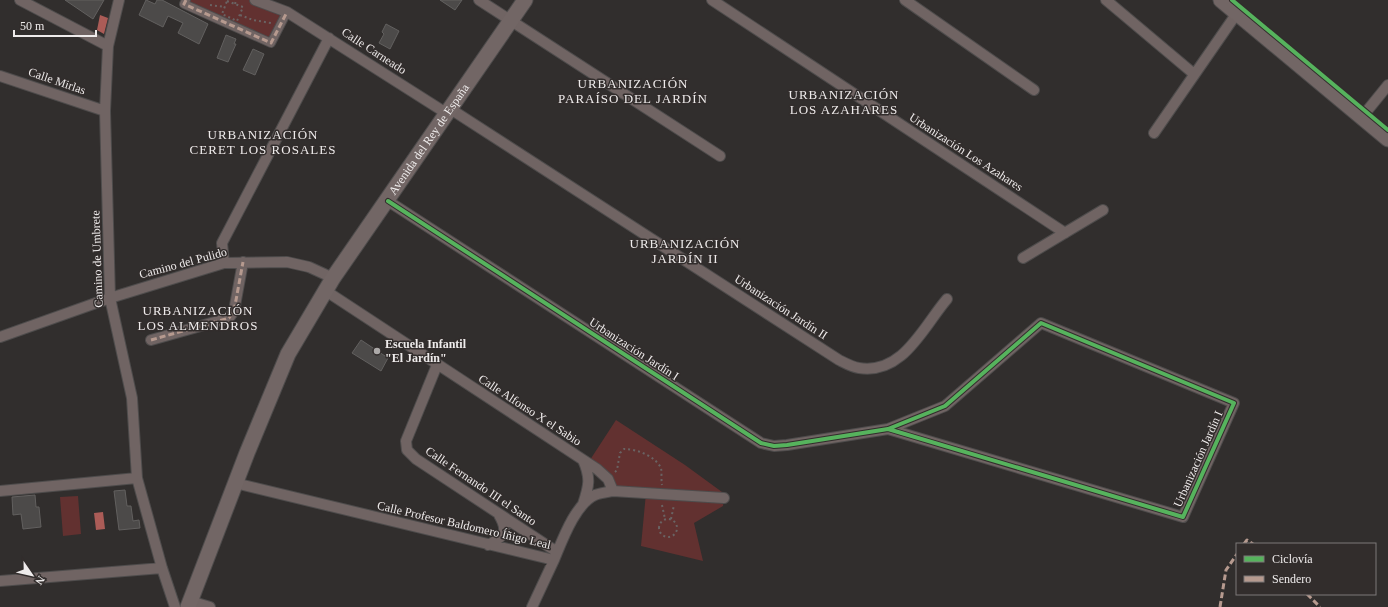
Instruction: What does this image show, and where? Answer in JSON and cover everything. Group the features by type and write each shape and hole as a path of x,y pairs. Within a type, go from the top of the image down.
{"main road":[{"name":"Avenida del Rey de España","path":"189,604 235,483 288,354 329,285 388,201 447,111 524,0"},
{"path":"1222,0 1388,139"}],"street":[{"path":"20,0 108,46"},
{"name":"Camino de Umbrete","path":"119,0 108,46 105,111 110,298 132,398 137,478 162,568 175,607"},
{"path":"186,0 184,4 271,43 288,12"},
{"name":"Calle Carneado","path":"255,0 288,12 447,111"},
{"path":"479,0 510,22 720,156"},
{"name":"Urbanización Los Azahares","path":"712,0 1065,233"},
{"path":"905,0 1034,90"},
{"path":"1106,0 1194,74"},
{"path":"1154,133 1237,13"},
{"path":"224,263 222,242 329,38"},
{"name":"Calle Mirlas","path":"0,76 105,111"},
{"path":"1362,117 1388,85"},
{"name":"Urbanización Jardín II","path":"447,111 839,360 858,368 879,368 899,359 914,344 948,299"},
{"name":"Urbanización Jardín I","path":"388,201 761,443 774,446 787,445 888,429 945,406 1041,323 1234,402 1183,517 888,429"},
{"path":"1024,258 1103,210"},
{"path":"151,340 229,318 234,311 243,262"},
{"name":"Camino del Pulido","path":"0,337 110,298 224,263 287,262 309,266 329,285"},
{"name":"Calle Alfonso X el Sabio","path":"329,285 437,365 597,469 608,479 613,491"},
{"name":"Calle Fernando III el Santo","path":"437,365 406,441 408,450 416,459 498,514 555,556"},
{"name":"Calle Profesor Baldomero Íñigo Leal","path":"235,483 488,545 555,556 583,504 588,491 589,474 583,460"},
{"path":"0,491 137,478"},
{"path":"583,504 595,495 613,491 724,498"},
{"path":"488,545 499,539 504,533 504,524 498,514"},
{"path":"532,607 555,556"},
{"path":"0,581 162,568"},
{"path":"189,604 210,607"}],"path":[{"path":"227,0 243,7 240,14 237,21 222,14 227,0"},
{"path":"235,4 236,0"},
{"path":"240,14 265,23 282,23"},
{"path":"608,479 617,470 620,453 624,449 634,449 647,455 656,462 661,469 660,494 665,519"},
{"path":"671,519 676,495"},
{"path":"665,519 671,519 675,523 676,532 672,536 666,538 660,534 658,528 660,523 665,519"}],"shaded area":[{"path":"186,0 255,0 287,12 271,43 184,4"},
{"path":"100,15 108,18 104,34 97,30"},
{"path":"616,420 685,465 722,492 724,498 723,506 694,523 703,561 641,546 646,493 613,491 588,463"},
{"path":"78,496 81,534 63,536 60,497"},
{"path":"103,512 105,529 96,530 94,513"}],"building":[{"path":"65,0 104,0 93,19"},
{"path":"146,0 155,4 157,0 162,0 208,24 199,44 178,33 183,23 168,16 163,27 139,15"},
{"path":"440,0 462,0 455,10"},
{"path":"386,24 399,31 390,49 379,43 384,34 382,32"},
{"path":"226,35 236,39 234,44 236,44 228,62 217,58"},
{"path":"253,49 264,54 255,75 243,70"},
{"path":"361,340 388,358 381,371 352,353"},
{"path":"125,490 127,506 131,506 133,521 139,520 140,528 119,530 114,491"},
{"path":"35,495 36,507 39,507 41,527 23,529 21,514 13,515 12,497"}],"marked path":[{"path":"186,0 184,4 271,43 287,12"},
{"path":"151,340 229,318 234,311 243,262"},
{"path":"1245,543 1247,540 1252,543"},
{"path":"1220,607 1226,570 1236,555"},
{"path":"1308,595 1320,607"}],"cycle path":[{"path":"1232,0 1388,130"},
{"path":"388,201 761,443 774,446 787,445 888,429 945,406 1041,323 1234,403 1183,517 888,429"}],"place":[{"name":"Escuela Infantil \"El Jardín\"","path":"377,351"}],"district":[{"name":"URBANIZACIÓN PARAÍSO DEL JARDÍN","path":"633,90"},
{"name":"URBANIZACIÓN LOS AZAHARES","path":"844,102"},
{"name":"URBANIZACIÓN CERET LOS ROSALES","path":"263,142"},
{"name":"URBANIZACIÓN JARDÍN II","path":"685,250"},
{"name":"URBANIZACIÓN LOS ALMENDROS","path":"198,318"}]}
